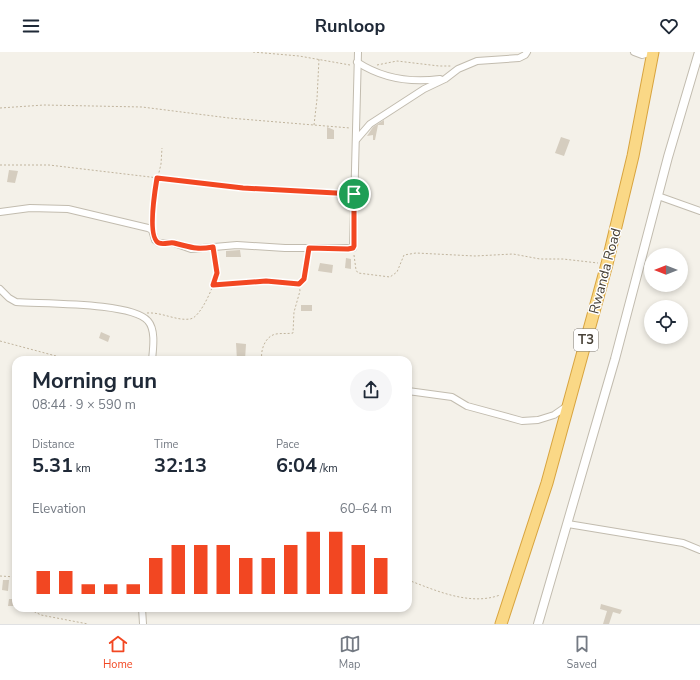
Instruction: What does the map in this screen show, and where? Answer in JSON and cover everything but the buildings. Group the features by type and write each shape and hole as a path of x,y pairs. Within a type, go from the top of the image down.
{"highway":[{"name":"Rwanda Road","path":"501,624 547,483 607,264 634,156 653,52"}],"street":[{"path":"0,212 30,208 68,209 125,221 152,230 155,240 159,243 174,243 191,249 237,245 353,248 357,139 358,52"},
{"path":"357,139 370,124 424,89 469,64 477,61 519,58 527,52"},
{"path":"634,52 642,54 653,52"},
{"path":"538,624 615,359 658,196 699,52"},
{"path":"357,64 379,74 400,80 423,81 447,77"},
{"path":"658,196 700,211"},
{"path":"0,289 8,298 16,302 105,307 139,313 149,322 152,330 152,356"},
{"path":"412,391 452,397 467,406 522,421 538,420 554,415 567,406"},
{"path":"568,524 683,543 700,550"},
{"path":"142,612 143,624"}],"path":[{"path":"253,52 357,64"},
{"path":"314,125 319,59"},
{"path":"375,65 396,61 439,66 453,65"},
{"path":"0,108 44,105 142,108 229,118 357,129"},
{"path":"152,230 157,178 162,159 162,148"},
{"path":"0,165 49,165 243,188 354,194"},
{"path":"139,313 164,314 178,318 193,319 205,304 217,273 213,247"},
{"path":"299,284 304,279 309,248"},
{"path":"353,248 357,272 385,277 390,277 396,272 404,255 416,253 475,256 513,254 540,259 564,259 607,264"},
{"path":"213,285 266,281 299,284"},
{"path":"261,356 260,353 264,344 273,335 293,333 294,312 300,291 299,284"},
{"path":"0,341 56,356"},
{"path":"0,576 12,577"},
{"path":"412,581 470,599 488,599 512,590"},
{"path":"35,612 41,615 88,624"}],"route":[{"path":"157,178 243,188 354,194 353,248 309,248 304,279 299,284 280,281 250,281 237,284 213,285 217,273 217,266 213,247 191,249 174,243 159,243 155,240 152,230 157,178"}]}
